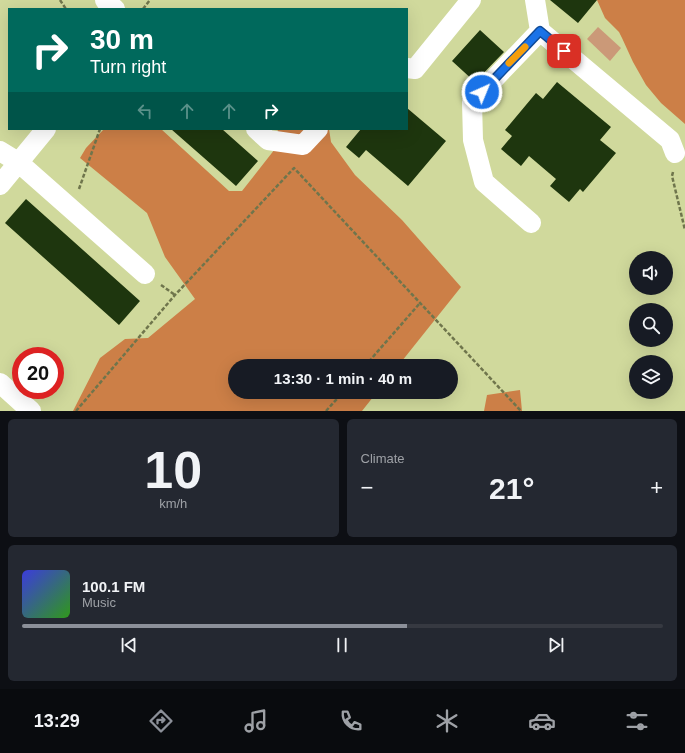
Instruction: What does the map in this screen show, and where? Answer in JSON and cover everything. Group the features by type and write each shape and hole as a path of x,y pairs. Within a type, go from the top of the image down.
{"lane":[{"path":"105,0 114,8"},
{"path":"408,68 415,69 471,0"},
{"path":"535,0 540,31 670,140 675,153"},
{"path":"531,223 484,182 473,140 472,102 540,31"},
{"path":"0,185 45,130"},
{"path":"257,130 268,140 303,146 317,130"},
{"path":"0,151 18,162 145,274"},
{"path":"0,383 31,411"}],"path":[{"path":"144,8 150,0"},
{"path":"72,210 100,130"},
{"path":"76,411 175,295 294,168 520,411"},
{"path":"672,176 685,230"},
{"path":"372,359 420,303"},
{"path":"326,411 337,399"}],"shaded area":[{"path":"597,0 685,0 685,124 661,103 646,85 619,32 605,18"},
{"path":"598,27 621,48 610,61 587,39"},
{"path":"103,130 162,130 229,191 242,191 282,140 277,130 329,130 331,142 355,175 402,220 461,287 404,359 228,359 228,399 371,399 362,411 73,411 100,358 125,339 148,338 195,299 165,257 147,213 80,158 86,148"},
{"path":"520,390 522,411 484,411 487,395"}],"building":[{"path":"550,0 597,0 578,23"},
{"path":"480,30 504,52 475,82 452,61"},
{"path":"557,82 611,127 600,140 616,153 583,192 580,189 569,202 550,186 556,179 529,156 521,166 501,149 512,136 505,130 536,93 543,99"},
{"path":"408,109 446,141 408,186 366,150 359,158 346,147 360,130 408,130"},
{"path":"172,130 223,130 258,161 236,186"},
{"path":"26,199 140,301 119,325 5,223"}],"slow traffic":[{"path":"509,63 525,47"}],"route":[{"path":"482,92 540,31 564,51"}]}
